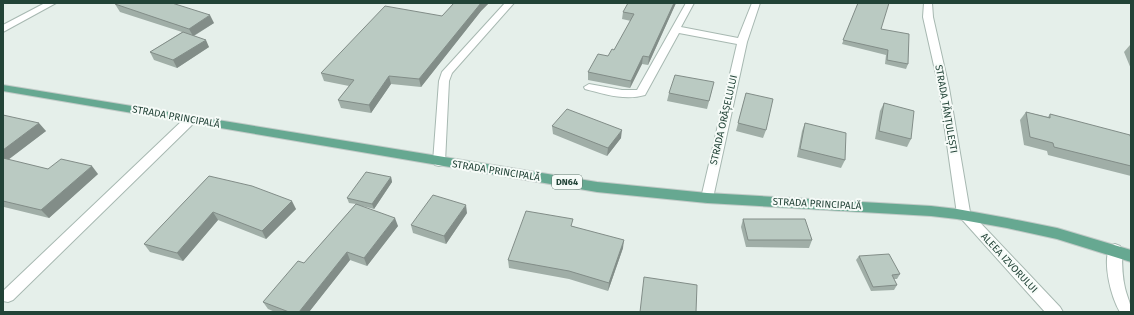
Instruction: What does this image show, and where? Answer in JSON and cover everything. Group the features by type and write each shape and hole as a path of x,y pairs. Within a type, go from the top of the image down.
{"main road":[{"name":"STRADA PRINCIPALĂ","path":"3,88 597,187 707,198 964,214 1002,220 1040,229 1115,250 1131,256"}],"street":[{"path":"3,29 52,3"},
{"path":"440,162 444,81 447,72 510,3"},
{"path":"589,87 634,95 641,93 690,3"},
{"name":"STRADA ORĂȘELULUI","path":"707,198 742,42 756,3"},
{"name":"STRADA TĂNȚULEȘTI","path":"928,3 928,17 944,88 964,214"},
{"path":"675,29 742,42"},
{"path":"8,296 190,120"},
{"name":"ALEEA IZVORULUI","path":"964,214 1055,312"},
{"path":"1115,250 1115,282 1123,306 1128,312"}],"building":[{"path":"172,3 210,15 189,29 115,4"},
{"path":"454,3 481,3 419,79 389,76 369,105 338,100 354,80 321,73 385,6 442,16"},
{"path":"628,3 674,3 649,57 643,56 631,81 588,72 598,54 608,56 612,49 614,50 634,14 623,12"},
{"path":"858,3 889,3 881,29 909,34 908,64 887,60 888,50 843,40"},
{"path":"183,32 206,40 173,60 150,52"},
{"path":"675,75 714,82 709,101 669,93"},
{"path":"746,93 773,99 766,130 738,123"},
{"path":"884,103 914,111 911,139 879,131"},
{"path":"567,109 622,130 608,148 552,126"},
{"path":"1026,112 1050,118 1050,114 1130,135 1131,166 1054,147 1053,143 1030,137"},
{"path":"3,115 39,123 3,150"},
{"path":"805,123 846,133 845,160 800,149"},
{"path":"3,158 48,169 61,159 92,166 41,210 3,201"},
{"path":"366,172 391,177 372,204 347,198"},
{"path":"209,176 252,186 292,201 262,231 213,212 177,253 144,244"},
{"path":"433,195 466,205 444,236 411,225"},
{"path":"356,204 395,218 364,258 347,252 299,312 289,312 263,302 298,261 304,263"},
{"path":"526,211 573,219 571,226 624,240 609,283 569,271 508,260"},
{"path":"743,219 805,219 812,240 748,240"},
{"path":"889,254 900,274 892,275 897,285 873,287 859,256"},
{"path":"644,277 697,285 696,312 640,312"}]}
